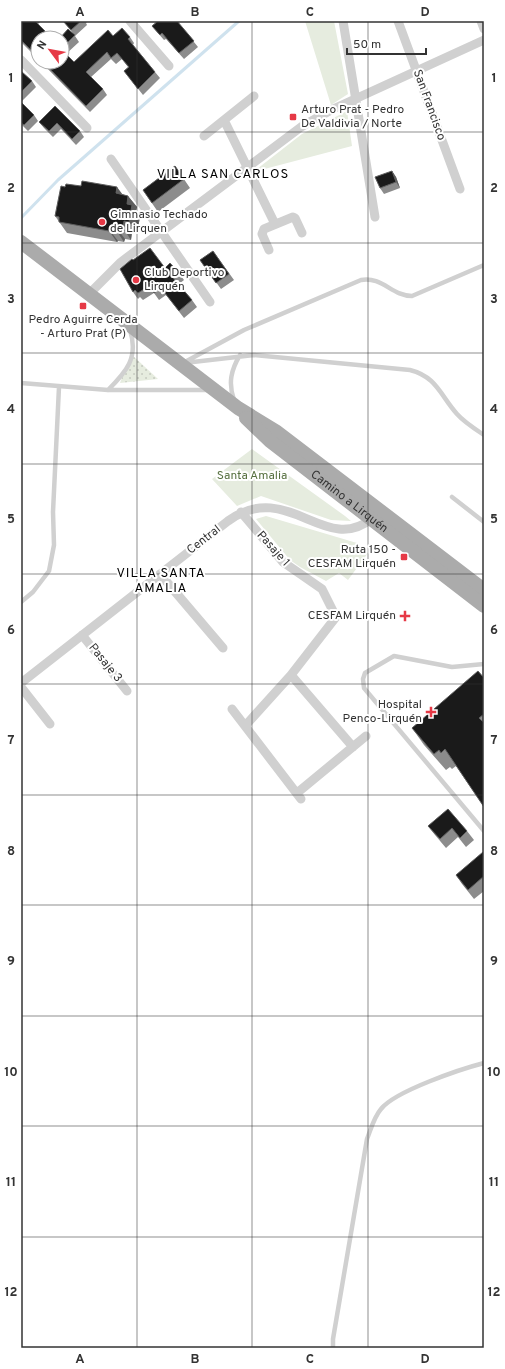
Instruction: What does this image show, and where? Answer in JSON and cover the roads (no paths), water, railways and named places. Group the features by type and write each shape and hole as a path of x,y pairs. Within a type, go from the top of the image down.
{"main road":[{"name":"Camino a Lirquén","path":"25,244 214,390 238,408 277,432 484,590"},
{"name":"Camino a Lirquén","path":"238,408 270,441 484,606"}],"street":[{"path":"130,21 168,66"},
{"path":"343,21 375,217"},
{"name":"San Francisco","path":"398,21 460,190"},
{"path":"481,21 484,29"},
{"path":"88,294 112,270 306,124 355,99 484,40"},
{"path":"21,60 87,128"},
{"path":"204,136 254,96"},
{"path":"224,120 275,224"},
{"path":"111,159 210,302"},
{"path":"269,250 262,232 264,229 294,217 302,233"},
{"name":"Central","path":"21,683 241,512 257,508 273,507 332,528 345,530 358,528 371,519"},
{"name":"Pasaje 1","path":"241,512 287,566 316,583 322,589 336,617 292,675"},
{"path":"160,574 223,648"},
{"name":"Pasaje 3","path":"82,635 127,691"},
{"path":"245,726 292,675 353,747"},
{"path":"21,687 50,724"},
{"path":"232,710 299,796 366,736"}],"lane":[{"path":"180,364 244,330 361,280 378,280 402,295 412,296 484,265"},
{"path":"108,390 130,366 133,342 129,325"},
{"path":"180,364 240,355 254,355 410,370 422,373 437,385 457,414 484,436"},
{"path":"238,408 232,394 231,379 232,370 240,355"},
{"path":"21,383 108,390 214,390"},
{"path":"21,602 33,592 49,571 54,545 53,512 59,387"},
{"path":"452,497 484,522"},
{"path":"484,664 452,666 394,656 365,673 363,684 364,688 484,831"},
{"path":"333,1348 332,1338 365,1152 374,1120 382,1108 392,1099 428,1082 484,1063"}],"waterway":[{"path":"21,218 58,180 239,21"}],"place":[{"name":"Arturo Prat - Pedro De Valdivia / Norte","path":"293,117"},
{"name":"Gimnasio Techado de Lirquen","path":"102,222"},
{"name":"Club Deportivo Lirquén","path":"136,280"},
{"name":"Pedro Aguirre Cerda - Arturo Prat (P)","path":"83,306"},
{"name":"Ruta 150 - CESFAM Lirquén","path":"404,557"},
{"name":"CESFAM Lirquén","path":"405,616"},
{"name":"Hospital Penco-Lirquén","path":"431,712"}],"district":[{"name":"VILLA SAN CARLOS","path":"223,175"},
{"name":"VILLA SANTA AMALIA","path":"161,582"}],"park label":[{"name":"Santa Amalia","path":"252,476"}]}
